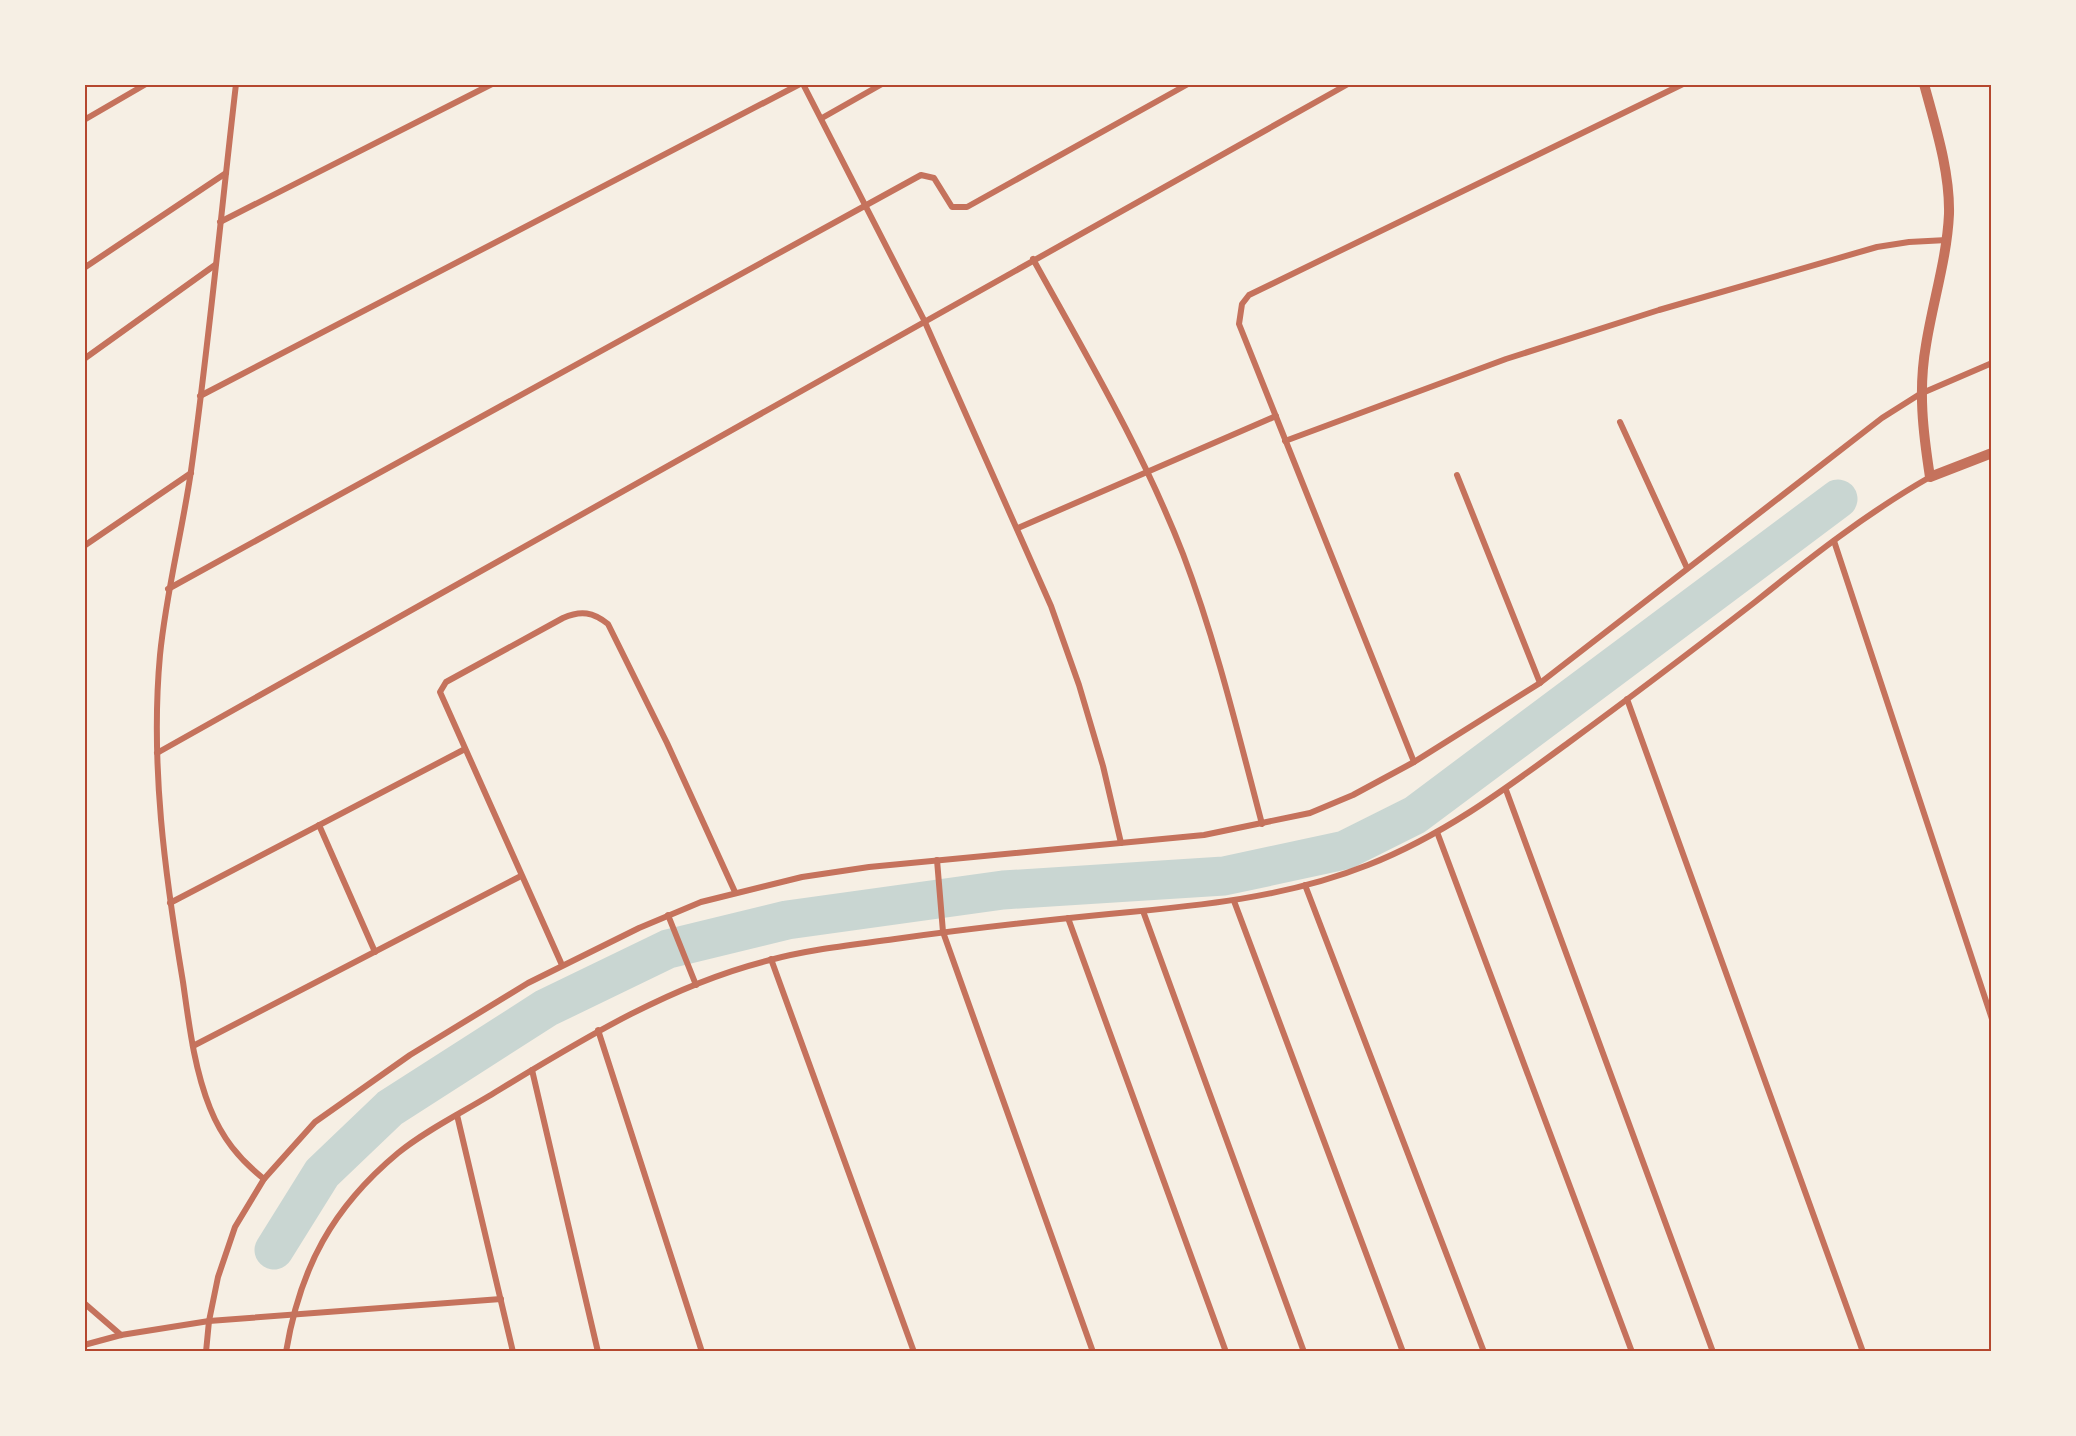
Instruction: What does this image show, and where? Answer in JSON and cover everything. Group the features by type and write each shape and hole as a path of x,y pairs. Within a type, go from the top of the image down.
{"street":[{"path":"84,120 146,84"},
{"path":"236,84 191,473 168,589 160,657 157,753 170,903 193,1046 210,1108 227,1142 242,1161 264,1179"},
{"path":"220,222 492,84"},
{"path":"200,396 801,84 822,118 924,320 1051,606 1079,685 1103,766 1121,843"},
{"path":"822,118 882,84"},
{"path":"168,589 914,179 926,175 934,178 951,207 967,207 1188,84"},
{"path":"157,753 924,320 1348,84"},
{"path":"1414,762 1239,324 1239,314 1249,295 1683,84"},
{"path":"1924,84 1935,122 1949,211 1947,240 1926,346 1920,393 1929,477"},
{"path":"84,268 226,173"},
{"path":"1285,441 1506,359 1659,310 1877,248 1909,242 1947,240"},
{"path":"1033,259 1165,512 1198,596 1262,824"},
{"path":"84,358 215,265"},
{"path":"206,1352 209,1321 218,1277 235,1227 264,1179 315,1122 410,1055 562,965 668,915 735,892 802,877 869,867 1204,835 1310,813 1353,795 1414,762 1540,683 1882,418 1920,393 1992,363"},
{"path":"1018,528 1276,416"},
{"path":"1620,422 1687,568"},
{"path":"286,1352 292,1315 315,1254 330,1225 351,1197 400,1151 598,1030 696,985 771,959 943,932 1234,901 1305,885 1367,866 1437,832 1506,790 1888,501 1929,477 1992,453"},
{"path":"84,546 191,473"},
{"path":"1457,475 1540,683"},
{"path":"1834,541 1992,1019"},
{"path":"562,965 441,697 443,685 563,618 575,613 597,616 608,624 615,635 735,892"},
{"path":"1627,699 1863,1352"},
{"path":"170,903 465,749"},
{"path":"1506,790 1713,1352"},
{"path":"319,825 375,952"},
{"path":"1437,832 1632,1352"},
{"path":"937,860 943,932 1093,1352"},
{"path":"193,1046 521,876"},
{"path":"1305,885 1484,1352"},
{"path":"1234,901 1402,1352"},
{"path":"1143,911 1304,1352"},
{"path":"668,915 696,985"},
{"path":"1068,918 1226,1352"},
{"path":"771,959 914,1352"},
{"path":"598,1030 702,1352"},
{"path":"532,1070 598,1352"},
{"path":"457,1115 513,1352"},
{"path":"84,1345 121,1335 209,1321 501,1299"},
{"path":"84,1303 121,1335"}],"waterway":[{"path":"274,1250 322,1173 390,1108 546,1008 668,949 787,920 1003,890 1224,876 1345,850 1415,815 1838,499"}]}
